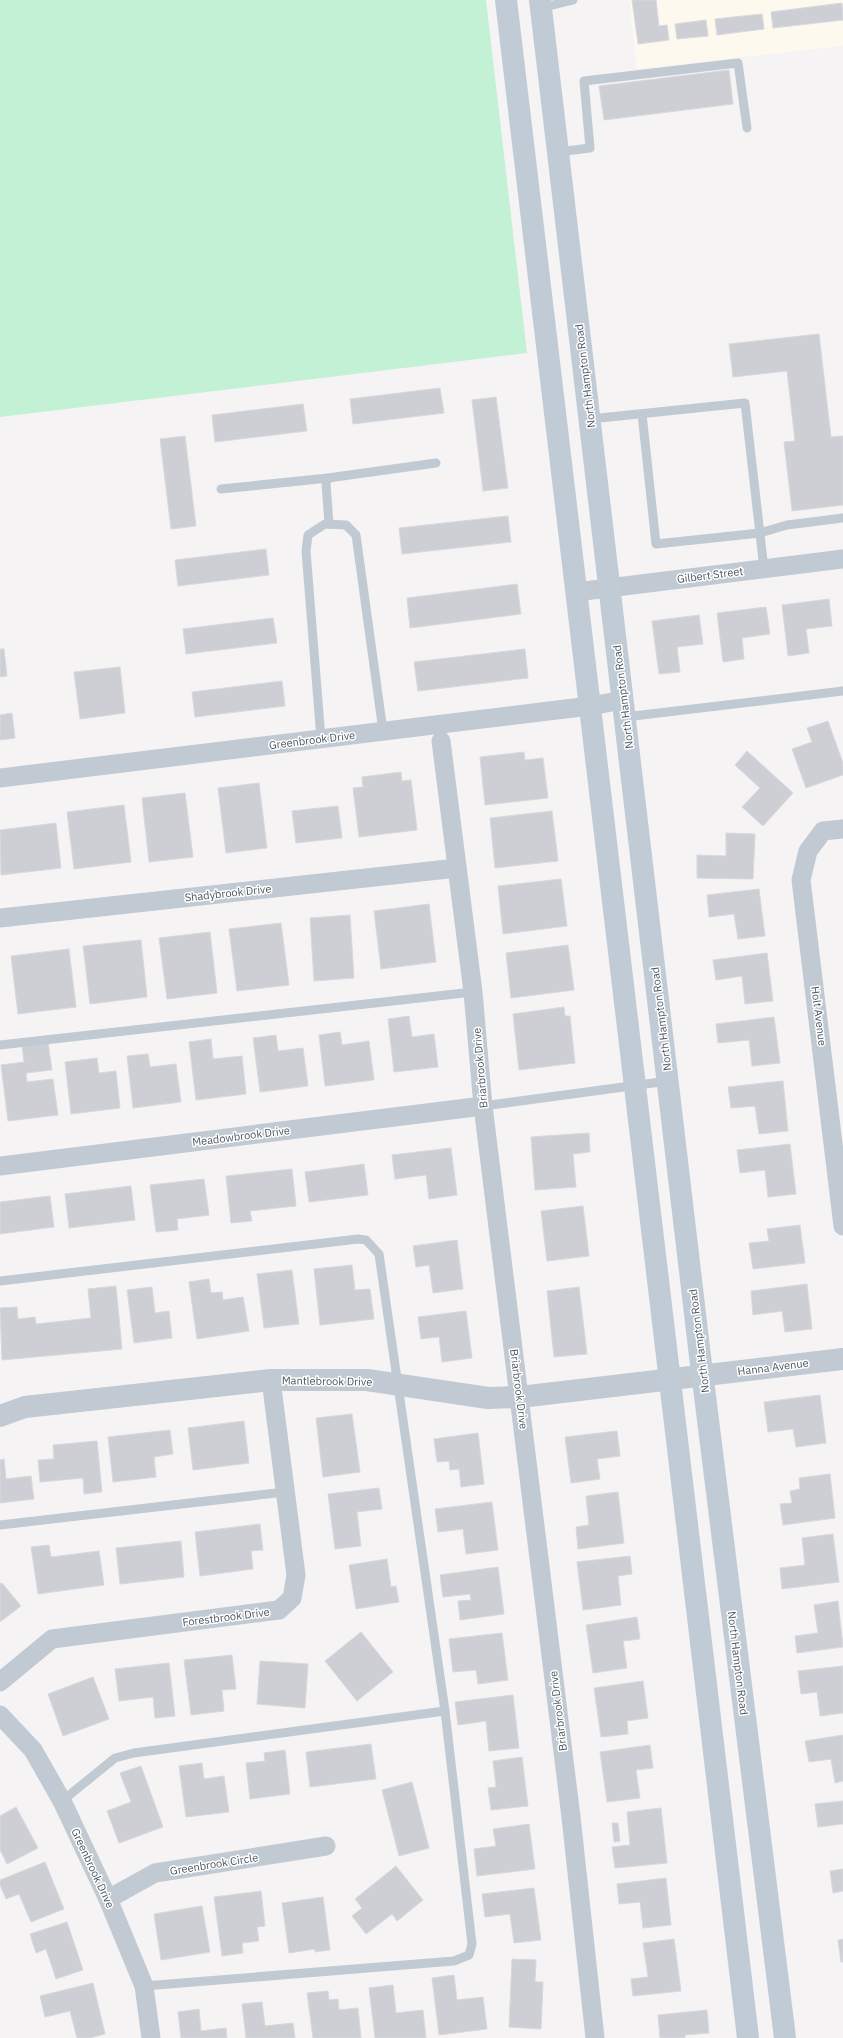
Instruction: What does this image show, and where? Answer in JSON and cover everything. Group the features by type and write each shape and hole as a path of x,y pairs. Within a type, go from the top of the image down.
{"main road":[{"path":"506,0 748,2038"},
{"name":"North Hampton Road","path":"541,4 703,1376 785,2038"}],"street":[{"name":"Gilbert Street","path":"576,592 843,559"},
{"name":"Greenbrook Drive","path":"0,778 590,706 624,709"},
{"name":"Briarbrook Drive","path":"441,741 472,992 483,1106 520,1397 596,2038"},
{"name":"Holt Avenue","path":"843,829 823,831 808,851 801,880 843,1226"},
{"name":"Shadybrook Drive","path":"0,918 457,868"},
{"name":"Meadowbrook Drive","path":"0,1166 483,1106"},
{"name":"Hanna Avenue","path":"703,1376 843,1359"},
{"name":"Mantlebrook Drive","path":"0,1416 25,1407 271,1380 367,1380 398,1386 488,1398 520,1397 703,1376"},
{"name":"Forestbrook Drive","path":"0,1682 52,1639 279,1610 292,1598 296,1575 271,1380"},
{"name":"Greenbrook Drive","path":"0,1714 33,1750 62,1801 108,1899 144,1986 151,2038"},
{"name":"Greenbrook Circle","path":"108,1899 155,1873 326,1846"}],"lane":[{"path":"541,4 573,0"},
{"path":"558,152 590,148 584,81 598,79 738,63 747,128"},
{"path":"590,419 746,403 764,569"},
{"path":"642,414 656,544 760,533 787,524 843,518"},
{"path":"221,489 328,478 436,463"},
{"path":"328,478 326,483 329,524"},
{"path":"320,739 306,551 308,535 325,524 346,525 356,535 383,731"},
{"path":"624,709 843,691"},
{"path":"0,1045 472,992"},
{"path":"483,1106 668,1081"},
{"path":"0,1281 358,1239 366,1240 379,1254 445,1710 472,1944 469,1955 454,1961 144,1986"},
{"path":"0,1525 285,1492"},
{"path":"62,1801 115,1758 134,1753 445,1710"}],"shaded area":[{"path":"629,0 843,0 843,46 637,69"}],"green space":[{"path":"0,0 486,0 527,353 0,417"}],"building":[{"path":"632,0 656,0 659,26 667,25 669,40 638,44"},
{"path":"842,3 843,20 773,28 771,12"},
{"path":"762,14 764,29 717,35 715,19"},
{"path":"706,20 708,36 677,39 675,24"},
{"path":"729,70 733,104 604,120 599,86"},
{"path":"819,334 831,437 843,436 843,505 792,511 784,442 795,441 787,371 733,377 729,344"},
{"path":"440,388 444,413 353,424 350,399"},
{"path":"496,397 508,488 483,491 472,400"},
{"path":"303,404 307,431 215,442 212,415"},
{"path":"185,436 196,526 171,529 160,439"},
{"path":"508,516 511,542 402,554 399,528"},
{"path":"266,549 269,575 178,586 175,560"},
{"path":"517,584 521,614 410,628 407,598"},
{"path":"829,599 832,626 806,629 809,653 788,656 782,605"},
{"path":"766,607 770,634 742,638 744,659 723,662 717,613"},
{"path":"699,615 703,644 677,647 680,672 659,674 652,621"},
{"path":"273,618 277,643 186,654 183,629"},
{"path":"0,649 4,649 7,676 0,677"},
{"path":"525,649 528,678 418,691 414,662"},
{"path":"120,667 125,713 80,719 74,672"},
{"path":"282,681 285,706 195,717 192,692"},
{"path":"12,713 15,738 0,740 0,715"},
{"path":"828,721 843,763 843,775 806,788 792,749 812,742 807,728"},
{"path":"747,751 793,793 763,826 742,807 760,788 735,765"},
{"path":"524,752 525,760 543,758 548,798 485,805 480,757"},
{"path":"401,772 402,781 411,780 417,830 359,837 353,788 363,787 362,777"},
{"path":"259,783 267,848 226,853 218,788"},
{"path":"185,793 193,857 149,862 142,798"},
{"path":"124,805 131,862 74,869 67,812"},
{"path":"338,806 342,838 296,843 292,811"},
{"path":"552,811 558,861 495,868 490,818"},
{"path":"56,823 61,868 1,875 0,830"},
{"path":"726,833 755,834 753,879 697,878 697,855 726,856"},
{"path":"561,879 567,926 503,934 498,886"},
{"path":"759,889 765,936 738,939 734,914 709,917 707,895"},
{"path":"429,904 436,962 381,969 374,911"},
{"path":"350,915 354,978 314,981 310,918"},
{"path":"281,923 289,985 237,991 229,929"},
{"path":"210,932 217,993 167,999 159,938"},
{"path":"141,940 147,997 90,1004 83,946"},
{"path":"568,945 574,990 511,998 506,953"},
{"path":"69,949 76,1007 18,1014 11,956"},
{"path":"767,953 773,1001 745,1004 742,976 716,980 713,960"},
{"path":"564,1007 565,1016 570,1016 575,1063 519,1070 513,1014"},
{"path":"409,1016 412,1037 434,1034 438,1067 394,1072 388,1019"},
{"path":"774,1017 780,1063 752,1066 749,1040 718,1043 716,1024"},
{"path":"340,1032 342,1045 369,1041 374,1080 325,1086 319,1035"},
{"path":"276,1035 278,1051 303,1048 308,1086 260,1092 253,1038"},
{"path":"211,1039 213,1059 242,1056 246,1094 196,1100 189,1042"},
{"path":"48,1042 52,1070 26,1073 27,1082 53,1079 58,1115 8,1121 1,1065 24,1062 22,1045"},
{"path":"148,1054 150,1067 176,1064 181,1102 133,1108 127,1056"},
{"path":"97,1058 99,1073 116,1071 120,1108 71,1114 65,1062"},
{"path":"783,1081 788,1131 759,1134 755,1106 731,1108 728,1087"},
{"path":"589,1133 590,1152 573,1154 576,1187 535,1190 531,1137"},
{"path":"790,1144 796,1194 768,1197 765,1170 740,1173 737,1150"},
{"path":"451,1148 457,1195 429,1199 426,1175 395,1179 392,1155"},
{"path":"364,1164 368,1195 309,1202 305,1172"},
{"path":"292,1169 296,1206 250,1211 252,1221 231,1223 226,1176"},
{"path":"204,1179 209,1215 177,1219 178,1230 156,1232 150,1185"},
{"path":"131,1186 135,1220 69,1228 65,1194"},
{"path":"50,1196 54,1227 0,1234 0,1202"},
{"path":"583,1206 589,1256 547,1261 541,1211"},
{"path":"800,1225 805,1263 753,1269 749,1243 769,1241 767,1229"},
{"path":"457,1240 463,1289 433,1293 429,1265 416,1267 413,1246"},
{"path":"352,1265 355,1290 370,1289 374,1319 320,1325 314,1269"},
{"path":"292,1270 299,1324 264,1328 257,1274"},
{"path":"209,1279 211,1293 222,1292 223,1300 243,1297 249,1331 197,1339 189,1282"},
{"path":"807,1284 812,1329 785,1332 782,1311 753,1315 751,1291"},
{"path":"116,1286 122,1349 2,1360 0,1308 17,1307 18,1319 35,1317 36,1324 91,1318 88,1289"},
{"path":"152,1287 155,1313 169,1311 172,1338 134,1343 127,1290"},
{"path":"579,1287 587,1354 554,1357 547,1291"},
{"path":"466,1311 472,1358 442,1362 439,1337 421,1339 418,1317"},
{"path":"820,1395 826,1443 796,1447 793,1429 768,1432 764,1402"},
{"path":"352,1414 360,1472 323,1477 316,1418"},
{"path":"244,1421 249,1463 193,1470 188,1428"},
{"path":"170,1430 173,1454 154,1457 156,1477 113,1482 108,1437"},
{"path":"617,1431 620,1456 597,1459 600,1479 571,1483 565,1437"},
{"path":"478,1433 484,1484 461,1487 459,1469 450,1470 449,1461 437,1462 434,1439"},
{"path":"97,1441 102,1492 84,1494 83,1478 40,1482 38,1460 54,1459 53,1445"},
{"path":"4,1459 6,1479 31,1476 34,1499 0,1503 0,1460"},
{"path":"830,1474 835,1518 783,1525 780,1504 792,1503 790,1491 800,1489 799,1478"},
{"path":"379,1488 382,1509 357,1512 361,1546 335,1549 328,1494"},
{"path":"618,1492 624,1543 578,1549 576,1527 589,1525 586,1496"},
{"path":"492,1502 498,1550 466,1554 463,1529 438,1532 435,1509"},
{"path":"260,1524 263,1550 251,1551 253,1569 200,1576 195,1532"},
{"path":"833,1534 839,1582 782,1589 780,1568 805,1565 802,1538"},
{"path":"181,1541 184,1577 120,1584 116,1548"},
{"path":"49,1545 51,1557 99,1551 104,1585 38,1594 31,1547"},
{"path":"630,1556 632,1574 618,1576 621,1605 583,1610 577,1562"},
{"path":"387,1559 391,1587 396,1586 399,1602 356,1609 349,1565"},
{"path":"498,1567 504,1614 460,1620 458,1601 471,1600 470,1594 443,1597 440,1575"},
{"path":"2,1583 21,1606 0,1622 0,1584"},
{"path":"838,1601 843,1647 797,1653 795,1636 818,1633 814,1605"},
{"path":"637,1617 640,1639 623,1641 627,1668 593,1673 586,1625"},
{"path":"361,1632 393,1672 357,1701 325,1661"},
{"path":"502,1633 508,1680 478,1684 476,1670 453,1672 449,1639"},
{"path":"232,1655 236,1689 222,1690 224,1711 191,1715 184,1660"},
{"path":"260,1661 308,1664 305,1708 257,1704"},
{"path":"169,1663 175,1716 155,1718 153,1697 119,1701 115,1669"},
{"path":"843,1666 843,1713 820,1716 817,1692 801,1694 798,1671"},
{"path":"93,1677 109,1719 63,1736 48,1694"},
{"path":"643,1681 648,1718 627,1721 628,1734 601,1737 594,1688"},
{"path":"513,1695 519,1748 489,1751 486,1721 458,1725 455,1702"},
{"path":"843,1735 843,1781 835,1783 831,1759 809,1762 805,1741"},
{"path":"371,1744 376,1779 310,1787 306,1752"},
{"path":"650,1745 653,1768 636,1770 640,1798 607,1802 600,1752"},
{"path":"285,1750 290,1794 250,1799 246,1763 265,1761 264,1753"},
{"path":"522,1757 528,1806 491,1810 488,1788 496,1787 493,1761"},
{"path":"202,1763 204,1779 224,1776 229,1812 186,1817 179,1766"},
{"path":"141,1766 163,1827 119,1843 107,1811 131,1802 120,1773"},
{"path":"412,1782 429,1848 399,1856 382,1790"},
{"path":"843,1801 843,1824 818,1827 815,1804"},
{"path":"16,1807 38,1848 7,1864 0,1850 0,1816"},
{"path":"661,1808 667,1863 615,1868 612,1847 630,1845 627,1812"},
{"path":"612,1823 618,1823 620,1841 614,1842"},
{"path":"529,1824 535,1869 477,1876 474,1849 496,1846 493,1829"},
{"path":"45,1862 64,1909 31,1922 19,1894 6,1899 0,1885 0,1880"},
{"path":"396,1866 423,1900 397,1921 392,1914 366,1934 352,1916 362,1908 355,1899"},
{"path":"843,1869 843,1891 833,1893 830,1871"},
{"path":"666,1878 671,1925 643,1928 640,1902 619,1904 617,1884"},
{"path":"534,1888 541,1940 514,1943 510,1914 485,1917 482,1894"},
{"path":"261,1891 265,1926 257,1927 259,1941 242,1943 243,1953 222,1956 214,1897"},
{"path":"323,1897 330,1950 315,1952 315,1949 289,1953 282,1903"},
{"path":"202,1906 210,1952 161,1960 154,1914"},
{"path":"67,1922 83,1970 56,1979 46,1949 36,1953 30,1934"},
{"path":"674,1939 681,1991 633,1996 631,1979 648,1977 643,1943"},
{"path":"843,1939 843,1962 841,1962 838,1940"},
{"path":"512,1959 536,1960 535,1982 543,1982 541,2029 509,2027"},
{"path":"454,1975 457,2000 483,1997 487,2029 439,2035 432,1978"},
{"path":"93,1983 105,2034 90,2038 77,2038 70,2011 45,2017 40,1996"},
{"path":"393,1985 396,2013 423,2010 426,2038 375,2038 369,1988"},
{"path":"328,1991 329,2000 338,1999 339,2010 358,2008 361,2038 313,2038 307,1993"},
{"path":"262,2002 265,2026 293,2023 295,2038 246,2038 242,2004"},
{"path":"199,2009 201,2031 226,2028 227,2038 181,2038 178,2012"},
{"path":"707,2010 709,2033 685,2035 685,2038 660,2038 658,2015"}]}
